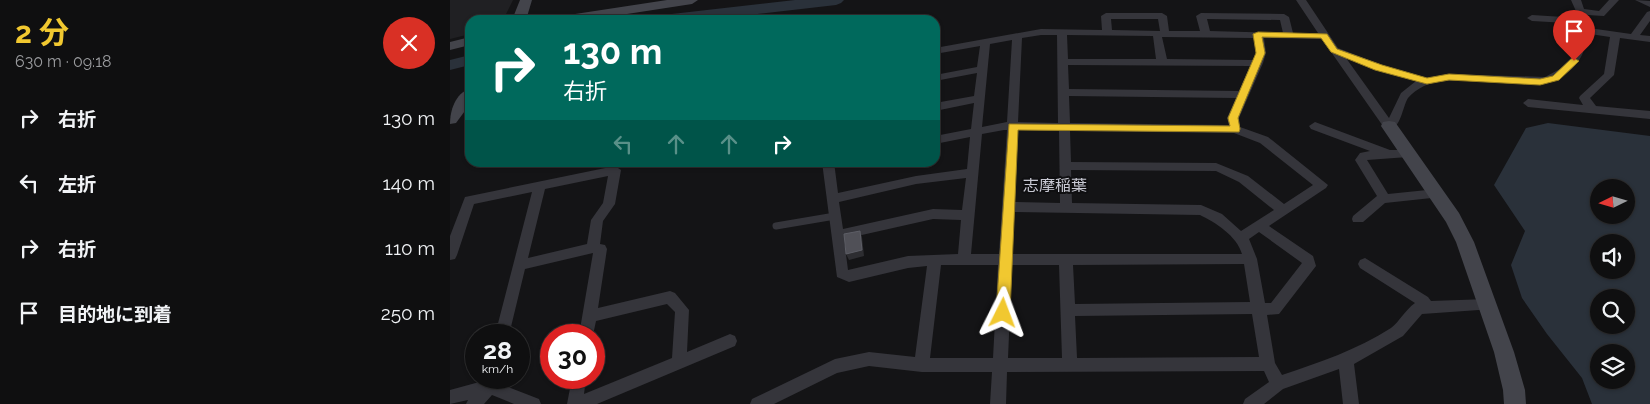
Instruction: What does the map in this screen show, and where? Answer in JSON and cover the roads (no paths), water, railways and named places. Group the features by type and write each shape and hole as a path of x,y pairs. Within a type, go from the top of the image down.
{"street":[{"path":"521,15 526,0"},
{"path":"594,15 692,0"},
{"path":"1301,0 1324,36 1453,218 1465,242 1504,352 1514,390 1515,404"},
{"path":"1576,0 1587,26"},
{"path":"1580,11 1601,14 1614,0"},
{"path":"1640,0 1650,4"},
{"path":"1634,37 1650,14"},
{"path":"1107,33 1106,16 1162,16 1162,62"},
{"path":"1206,34 1201,16 1284,17 1289,35"},
{"path":"1532,18 1587,26 1614,34 1650,39"},
{"path":"1389,126 1395,120 1401,101 1406,93 1427,81 1449,77 1532,82 1550,81 1556,78 1579,54 1582,44 1581,34 1587,26"},
{"path":"940,50 1017,36 1062,32 1324,36"},
{"path":"1062,32 1066,207"},
{"path":"1235,129 1233,118 1261,53 1258,34"},
{"path":"1592,109 1584,98 1609,75 1615,40 1614,34"},
{"path":"998,404 1017,36"},
{"path":"450,46 465,42"},
{"path":"964,259 985,42"},
{"path":"1334,50 1378,68 1427,81"},
{"path":"1062,62 1258,63"},
{"path":"940,77 982,69"},
{"path":"1063,92 1244,95"},
{"path":"940,106 980,98"},
{"path":"450,119 465,100"},
{"path":"1528,103 1650,115"},
{"path":"940,139 1013,126 1235,129 1264,140 1322,184 1240,238"},
{"path":"1315,126 1388,154"},
{"path":"1408,152 1364,156 1360,160 1384,197 1388,199 1437,194"},
{"path":"1065,166 1216,167 1229,170 1241,176 1283,210"},
{"path":"830,167 832,199 842,273 849,276 908,262 936,260 1250,259"},
{"path":"450,255 469,200 615,170 609,204 598,220 593,248"},
{"path":"832,199 916,180 972,174"},
{"path":"505,324 540,185"},
{"path":"1358,219 1384,197"},
{"path":"1008,207 1200,210 1217,217 1246,245 1268,364 1278,384"},
{"path":"837,236 933,214 968,215"},
{"path":"1068,310 1259,308 1274,310 1308,266 1308,260 1259,226"},
{"path":"520,265 593,248 600,249 588,324"},
{"path":"922,365 936,260"},
{"path":"1066,260 1070,365"},
{"path":"1365,264 1423,301 1427,307"},
{"path":"589,316 670,297 682,310 679,362"},
{"path":"1251,404 1278,384 1346,360 1398,331 1418,308 1488,305"},
{"path":"579,404 730,341"},
{"path":"764,403 835,366 869,359 922,365 1268,364"},
{"path":"1346,360 1351,404"},
{"path":"450,396 470,389"},
{"path":"474,404 485,389"},
{"path":"504,389 533,404"},
{"path":"575,404 577,389"}],"lane":[{"path":"776,226 835,216"}],"waterway":[{"path":"706,15 836,0"},
{"path":"450,65 465,61"}],"district":[{"name":"志摩稲葉","path":"1055,185"}]}
